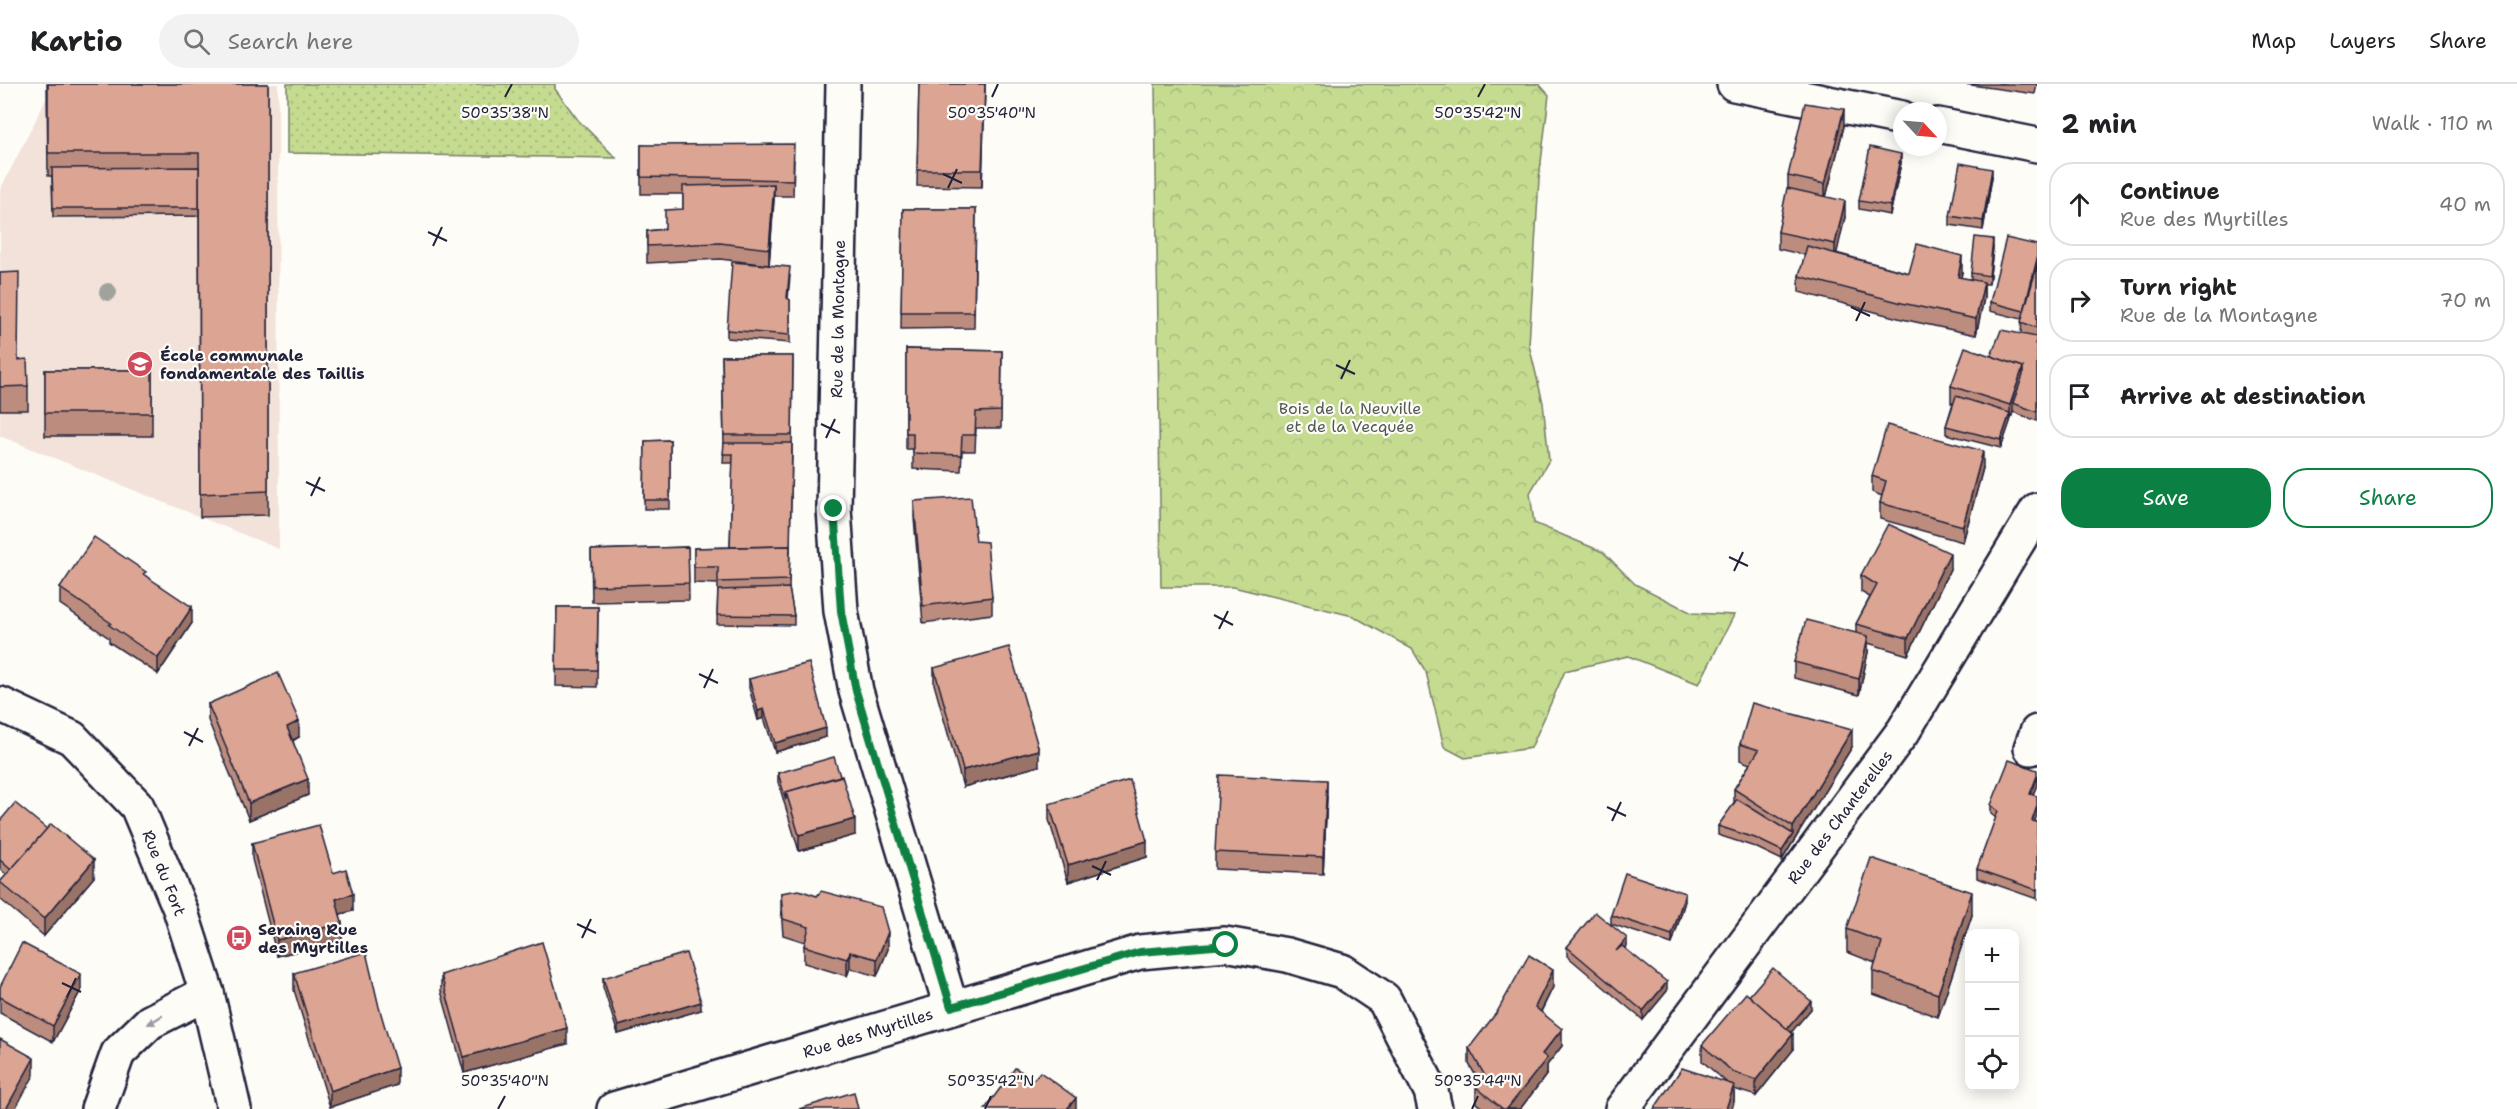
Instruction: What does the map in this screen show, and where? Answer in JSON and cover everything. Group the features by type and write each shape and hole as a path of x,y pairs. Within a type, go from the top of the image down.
{"street":[{"name":"Rue de la Montagne","path":"843,84 834,509 841,611 856,691 951,1007"},
{"path":"1734,84 1893,116"},
{"path":"1947,127 2037,145"},
{"name":"Rue des Chanterelles","path":"1622,1109 1904,730 2037,510"},
{"name":"Rue du Fort","path":"0,704 72,738 137,806 180,909 207,993 234,1109"},
{"name":"Rue des Myrtilles","path":"614,1109 1140,952 1226,945 1287,955 1342,971 1384,999 1431,1091 1435,1109"},
{"path":"98,1109 118,1053 150,1022 207,993"}],"shaded area":[{"name":"École communale fondamentale des Taillis","path":"54,84 278,84 279,549 0,436 0,190"}],"green space":[{"path":"287,84 555,84 555,89 578,120 616,158 287,153"},
{"name":"Bois de la Neuville et de la Vecquée","path":"1155,84 1539,84 1549,95 1539,179 1529,345 1543,403 1549,460 1530,493 1534,523 1603,552 1635,584 1692,613 1734,615 1699,684 1628,656 1565,671 1531,748 1465,758 1444,747 1426,672 1412,649 1353,616 1233,587 1161,587"}],"building":[{"path":"48,84 268,84 268,491 200,494 199,153 48,153"},
{"path":"919,84 985,84 982,170 917,170"},
{"path":"1805,103 1844,109 1825,184 1788,176"},
{"path":"794,144 793,180 641,177 641,145"},
{"path":"1870,147 1893,152 1893,156 1901,156 1890,206 1859,201"},
{"path":"1960,163 1992,169 1983,221 1950,216"},
{"path":"199,167 199,208 53,208 52,168"},
{"path":"774,184 769,249 720,243 647,246 647,231 665,229 665,210 683,209 683,186"},
{"path":"1787,188 1845,201 1835,244 1778,232"},
{"path":"903,209 976,209 974,312 901,312"},
{"path":"1975,237 1993,239 1989,276 1971,273"},
{"path":"2006,238 2037,245 2037,259 2024,311 1990,302"},
{"path":"1917,244 1962,256 1958,277 1984,282 1976,319 1902,303 1799,276 1807,246 1909,273"},
{"path":"732,262 790,267 787,298 790,300 790,335 727,330"},
{"path":"2037,266 2037,328 2021,322"},
{"path":"19,272 18,360 27,359 28,386 0,387 0,273"},
{"path":"2001,330 2037,337 2035,344 2037,345 2037,412 2013,403 2023,375 2023,367 1991,356"},
{"path":"1965,347 2023,367 2010,405 1951,386"},
{"path":"906,349 1002,351 1001,411 976,412 975,435 962,435 961,455 913,453 913,433 906,433"},
{"path":"722,356 793,356 792,435 724,435"},
{"path":"45,370 152,370 152,413 45,413"},
{"path":"1956,396 2010,413 2001,440 1946,426"},
{"path":"1887,425 1983,451 1963,526 1880,503 1886,481 1872,476"},
{"path":"670,440 670,500 644,500 645,441"},
{"path":"724,443 792,443 790,553 790,546 730,547 733,454 723,454"},
{"path":"971,497 976,541 987,542 992,597 923,606 914,501"},
{"path":"1888,524 1950,553 1908,638 1856,624 1877,585 1861,575"},
{"path":"94,537 192,607 158,658 60,588"},
{"path":"790,546 789,580 718,582 718,567 694,567 694,548"},
{"path":"688,547 689,583 592,586 591,550"},
{"path":"789,588 794,616 717,615 718,590"},
{"path":"557,607 598,607 597,670 556,670"},
{"path":"1806,620 1868,636 1859,679 1794,662"},
{"path":"1009,647 1039,750 963,770 934,668"},
{"path":"809,663 826,728 775,743 764,709 758,711 749,679"},
{"path":"278,673 299,721 287,727 308,779 249,803 208,704"},
{"path":"1752,703 1852,730 1793,827 1734,789 1759,750 1740,744"},
{"path":"834,757 840,776 786,792 786,800 778,773"},
{"path":"2009,760 2037,770 2030,794 2037,796 2037,806 2032,821 2037,822 2037,890 1977,869 1998,811 1991,805"},
{"path":"1219,775 1327,780 1323,857 1215,852"},
{"path":"842,776 855,819 799,835 786,792"},
{"path":"1130,780 1147,841 1068,865 1049,804"},
{"path":"1737,799 1793,834 1782,851 1755,838 1718,826"},
{"path":"15,803 47,829 11,870 0,860 0,821"},
{"path":"51,824 94,860 44,919 0,882"},
{"path":"319,825 333,873 346,869 353,894 336,899 342,923 277,940 252,843"},
{"path":"1871,858 1972,892 1938,994 1873,971 1882,942 1847,929"},
{"path":"1625,873 1685,893 1672,935 1611,915"},
{"path":"799,890 817,896 821,891 881,907 888,932 877,959 850,952 847,959 804,946 809,927 783,919 781,893"},
{"path":"1595,912 1627,938 1616,951 1622,946 1667,982 1643,1011 1567,947"},
{"path":"542,942 567,1028 464,1057 441,975"},
{"path":"22,943 81,974 53,1026 0,997 0,987"},
{"path":"366,952 397,1068 330,1091 294,973"},
{"path":"686,953 701,1002 618,1026 603,978"},
{"path":"1529,955 1553,970 1535,1007 1562,1029 1542,1054 1547,1058 1507,1109 1503,1109 1476,1087 1485,1076 1469,1048 1497,1012"},
{"path":"1773,968 1811,1001 1787,1029 1749,996"},
{"path":"1746,993 1793,1034 1756,1080 1733,1072 1702,1045"},
{"path":"0,1039 34,1058 6,1109 0,1109"},
{"path":"1015,1068 1034,1079 1040,1072 1076,1098 1067,1109 985,1109"},
{"path":"1682,1068 1734,1085 1726,1109 1654,1109"},
{"path":"854,1092 858,1109 799,1109"}],"place":[{"name":"École communale fondamentale des Taillis","path":"140,364"},
{"name":"Seraing Rue des Myrtilles","path":"239,938"}],"route":[{"path":"834,509 841,611 856,691 951,1007 1140,952 1226,945"}]}
